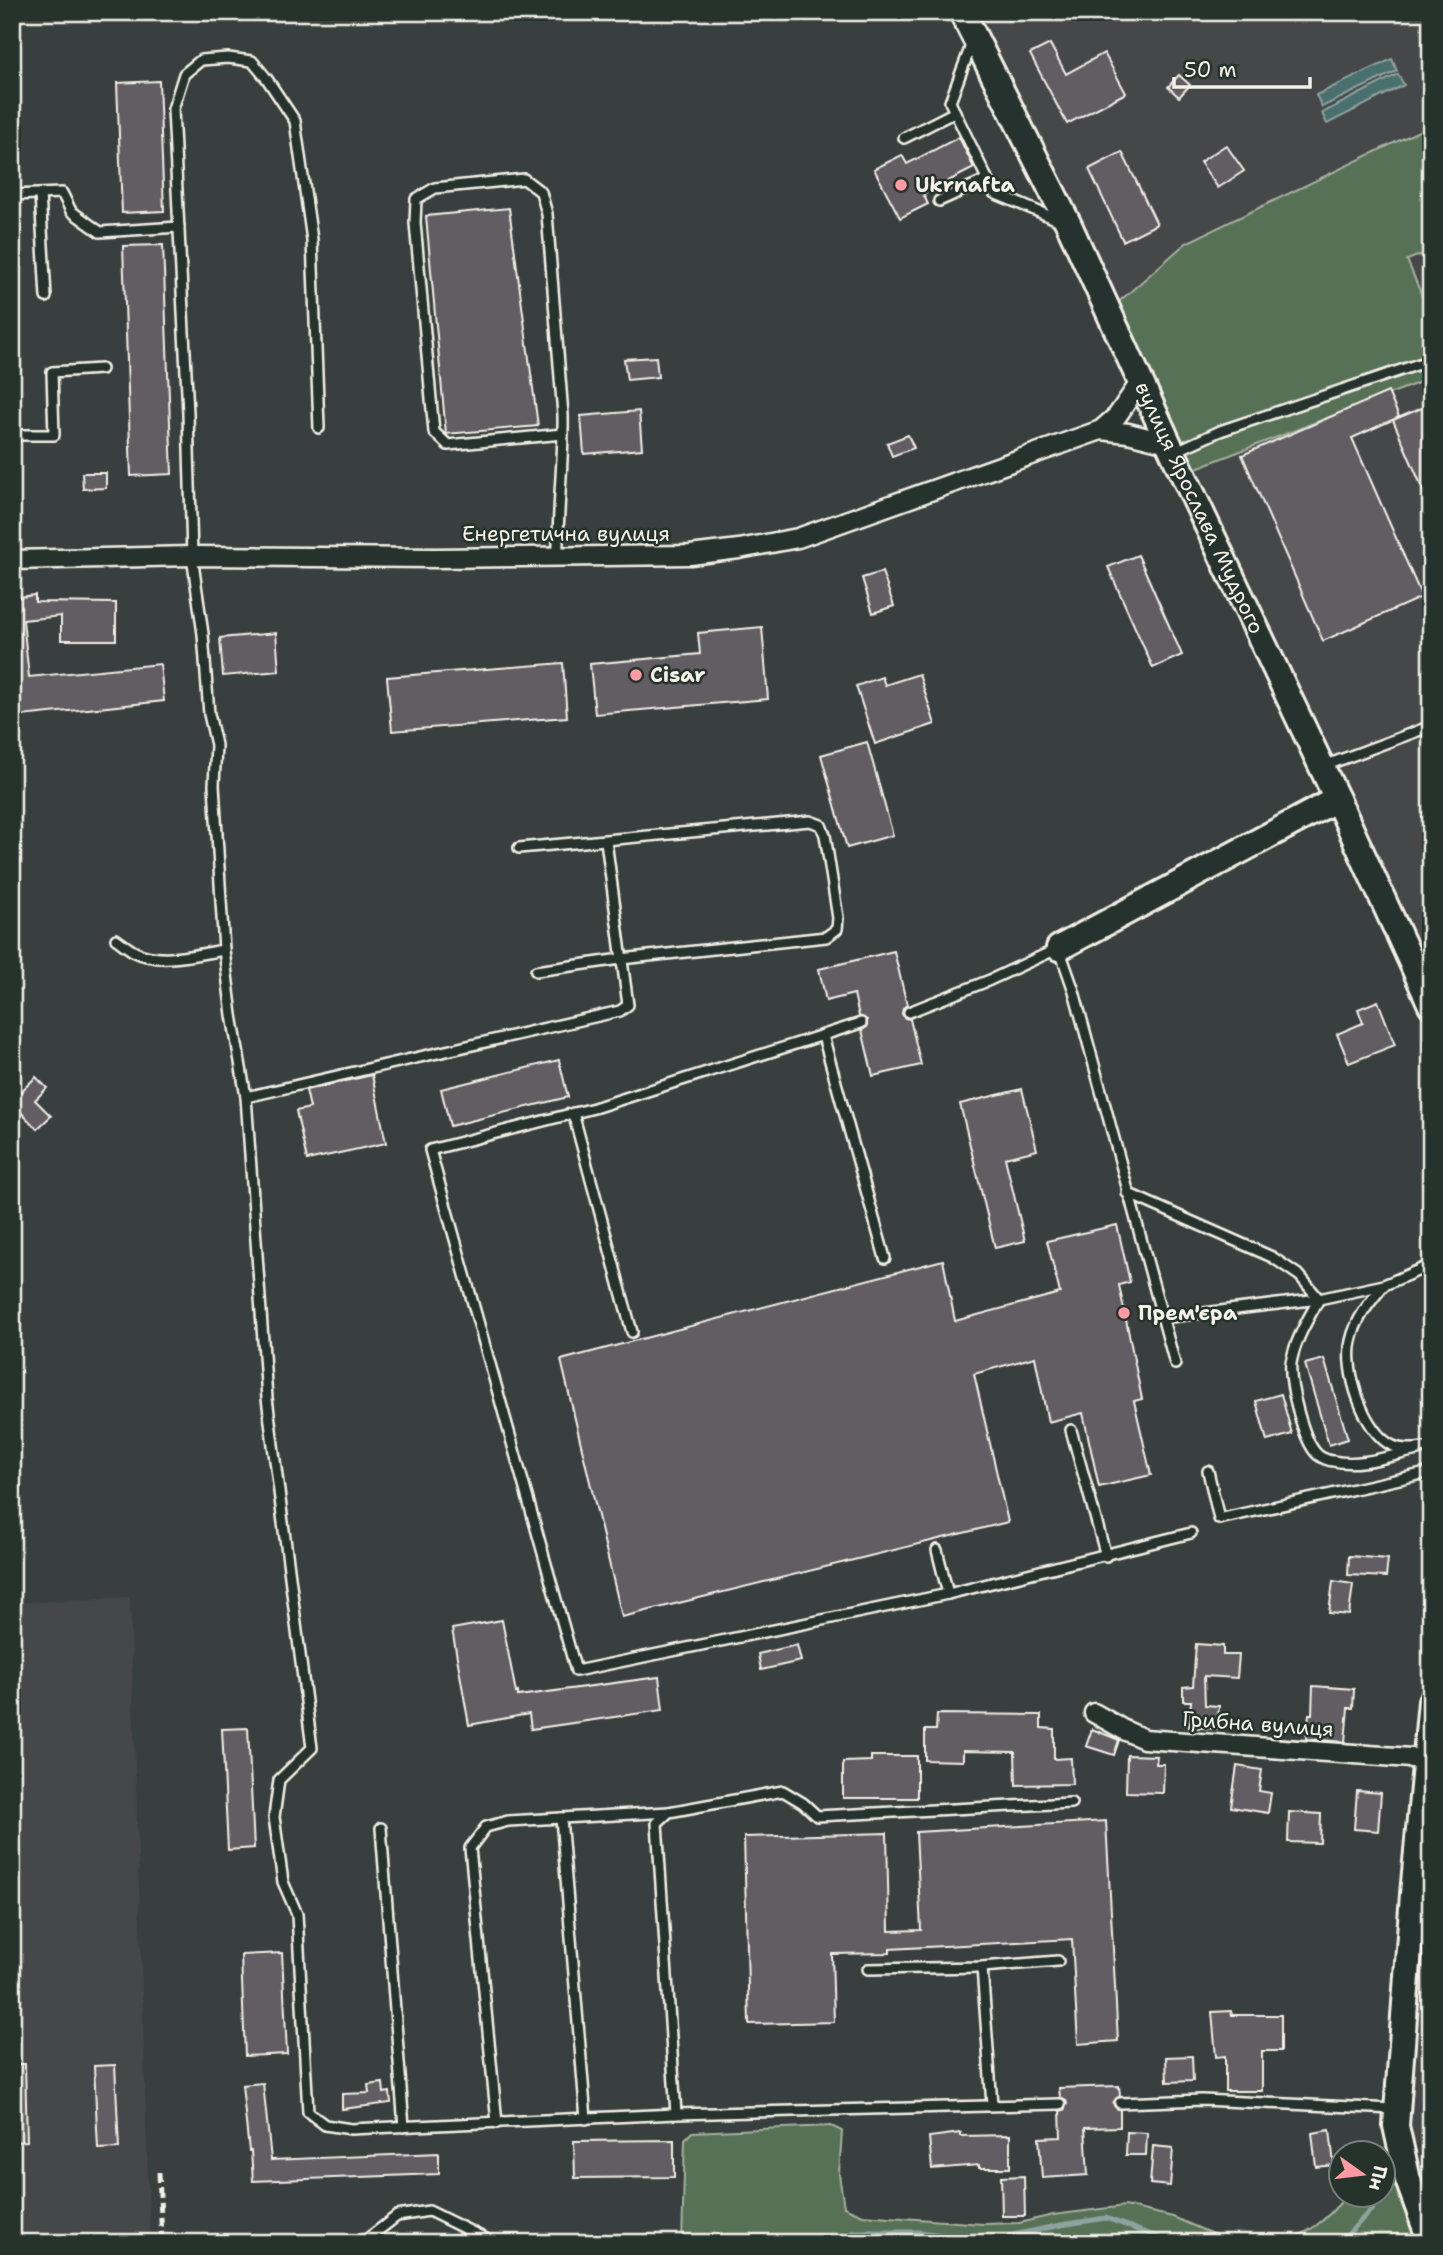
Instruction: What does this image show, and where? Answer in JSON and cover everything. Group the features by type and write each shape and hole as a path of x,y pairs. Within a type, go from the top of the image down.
{"main road":[{"name":"вулиця Ярослава Мудрого","path":"962,12 1069,225 1170,448 1338,799 1431,1004"},
{"path":"1059,948 1338,799"},
{"path":"1431,1700 1396,2126 1408,2180 1431,2243"}],"street":[{"name":"Енергетична вулиця","path":"12,560 192,556 436,558 690,555 739,550 798,538 1101,430 1118,416 1140,382"},
{"name":"Енергетична вулиця","path":"1101,430 1128,433 1170,448"},
{"name":"Грибна вулиця","path":"1094,1713 1144,1739 1425,1759"}],"lane":[{"path":"974,38 950,102 994,192 1069,225"},
{"path":"319,428 312,240 295,121 252,61 228,58 201,60 184,74 173,109 192,556 203,634 209,714 216,745 214,785 224,950 246,1097 267,1398 312,1748 279,1780 274,1817 283,1882 297,1914 308,2112 325,2125 351,2129 676,2114 1060,2104"},
{"path":"904,138 956,112"},
{"path":"939,201 988,178"},
{"path":"558,555 557,513 563,434 547,214 541,192 524,179 435,188 416,199 415,223 434,432 448,445 563,434"},
{"path":"12,195 62,193 71,211 100,232 179,227"},
{"path":"40,194 46,297"},
{"path":"1170,448 1431,360"},
{"path":"12,435 54,435 51,372 101,369"},
{"path":"1322,767 1431,726"},
{"path":"519,848 810,821 821,825 825,835 838,918 837,929 827,937 536,971"},
{"path":"246,1097 620,1011 628,1005 606,841"},
{"path":"116,939 136,953 156,957 178,957 224,950"},
{"path":"909,1012 990,980 1059,948 1074,992 1175,1364"},
{"path":"861,1023 573,1113 430,1150 576,1671 948,1594 1191,1533"},
{"path":"823,1036 886,1258"},
{"path":"573,1113 632,1332"},
{"path":"1127,1193 1272,1257 1300,1276 1319,1298"},
{"path":"1162,1318 1319,1298 1384,1285 1431,1265"},
{"path":"1384,1285 1362,1313 1351,1342 1351,1371 1359,1401 1376,1434 1395,1447 1418,1450"},
{"path":"1319,1298 1297,1341 1291,1364 1292,1390 1304,1429 1318,1454 1331,1461 1353,1463 1431,1447"},
{"path":"1071,1430 1106,1556"},
{"path":"1208,1471 1219,1519 1431,1472"},
{"path":"937,1550 948,1594"},
{"path":"497,2123 470,1848 486,1827 508,1821 669,1812 783,1791 803,1803 817,1816 1071,1802"},
{"path":"669,1812 657,1823 676,2114"},
{"path":"561,1818 586,2119"},
{"path":"381,1828 404,2127"},
{"path":"868,1969 982,1967 1058,1961"},
{"path":"982,1967 992,2105"},
{"path":"1120,2103 1202,2100 1397,2109"},
{"path":"362,2243 397,2216 429,2211 494,2243"},
{"path":"602,2243 647,2241"}],"shaded area":[{"path":"965,12 1431,12 1431,125 1186,243 1114,306"},
{"path":"1431,251 1431,317 1407,259"},
{"path":"1431,378 1431,995 1186,472"},
{"path":"130,1597 150,2243 12,2243 12,1603"},
{"path":"1431,1734 1431,2141 1404,2145"}],"green space":[{"path":"1431,125 1431,251 1407,260 1431,317 1431,378 1186,472 1114,306 1186,243"},
{"path":"831,2126 842,2131 839,2174 844,2207 863,2215 983,2224 1019,2223 1053,2215 1125,2206 1173,2217 1231,2242 1241,2243 895,2243 871,2238 870,2243 682,2243 685,2139 692,2132"},
{"path":"1404,2145 1431,2243 1278,2243 1316,2226 1334,2210 1398,2210 1398,2150"}],"water":[{"path":"1392,59 1397,71 1322,107 1316,95"},
{"path":"1398,74 1404,85 1327,124 1322,113"}],"building":[{"path":"1050,44 1066,74 1104,53 1126,93 1067,124 1030,54"},
{"path":"1179,75 1190,85 1179,97 1168,87"},
{"path":"159,81 164,211 122,213 117,83"},
{"path":"959,137 974,168 923,194 928,204 900,218 874,169 902,155 907,164"},
{"path":"1226,145 1244,171 1218,188 1200,162"},
{"path":"1122,152 1157,224 1123,241 1089,169"},
{"path":"509,208 538,426 446,434 426,216"},
{"path":"163,245 172,474 131,476 123,246"},
{"path":"656,357 658,377 627,380 624,359"},
{"path":"1388,392 1399,417 1352,438 1422,597 1323,641 1242,455"},
{"path":"1431,404 1431,508 1393,420"},
{"path":"639,411 642,449 584,454 581,416"},
{"path":"908,435 914,448 892,456 887,443"},
{"path":"82,473 106,473 106,488 83,489"},
{"path":"1138,555 1182,655 1153,668 1108,567"},
{"path":"882,572 894,606 873,613 862,578"},
{"path":"35,595 35,602 116,603 116,640 61,640 61,616 23,620 29,677 160,664 164,701 12,717 12,598"},
{"path":"762,627 768,699 595,714 590,664 700,654 698,633"},
{"path":"276,633 279,671 223,676 220,638"},
{"path":"563,663 567,717 392,731 387,677"},
{"path":"919,674 935,724 875,744 856,686 882,677 885,685"},
{"path":"867,742 893,835 847,848 821,755"},
{"path":"894,951 907,1005 902,1014 910,1019 921,1065 873,1076 862,1030 867,1027 867,1020 859,1016 854,994 826,1001 819,969"},
{"path":"1378,1001 1395,1045 1349,1063 1337,1034 1363,1023 1358,1009"},
{"path":"559,1060 568,1097 450,1126 441,1089"},
{"path":"372,1075 386,1143 307,1160 296,1111 310,1108 306,1090"},
{"path":"36,1077 47,1088 35,1100 51,1116 37,1129 12,1103"},
{"path":"1022,1089 1037,1150 1005,1158 1025,1241 995,1248 960,1104"},
{"path":"1117,1225 1130,1282 1119,1285 1142,1399 1134,1401 1151,1475 1099,1487 1083,1413 1048,1422 1035,1357 974,1374 1008,1522 622,1617 561,1360 943,1260 955,1321 1060,1293 1047,1241"},
{"path":"1324,1359 1348,1439 1329,1445 1305,1364"},
{"path":"1281,1394 1292,1434 1267,1441 1256,1401"},
{"path":"1349,1556 1388,1559 1386,1577 1348,1575"},
{"path":"1333,1581 1353,1584 1349,1615 1329,1613"},
{"path":"502,1620 518,1696 659,1677 663,1710 531,1729 529,1714 469,1725 452,1629"},
{"path":"1196,1644 1223,1646 1223,1655 1239,1655 1237,1678 1204,1676 1205,1705 1219,1706 1217,1729 1189,1727 1191,1701 1183,1701 1183,1687 1193,1686"},
{"path":"797,1645 801,1661 761,1670 758,1654"},
{"path":"1313,1686 1354,1689 1353,1708 1348,1708 1345,1742 1306,1739 1309,1714 1312,1714"},
{"path":"937,1714 1041,1715 1041,1728 1054,1729 1054,1759 1071,1758 1072,1784 1016,1785 1015,1752 963,1751 963,1761 925,1760 925,1730 936,1730"},
{"path":"248,1728 254,1848 228,1850 222,1729"},
{"path":"1092,1729 1119,1740 1114,1755 1086,1746"},
{"path":"1127,1755 1157,1756 1156,1764 1164,1764 1163,1793 1126,1792"},
{"path":"871,1756 917,1756 917,1798 843,1798 843,1762 871,1761"},
{"path":"1237,1766 1262,1770 1259,1791 1271,1793 1268,1813 1231,1807"},
{"path":"1357,1791 1381,1793 1378,1831 1354,1829"},
{"path":"1289,1812 1321,1814 1320,1843 1288,1842"},
{"path":"1106,1821 1118,2041 1078,2044 1072,1939 890,1949 890,1953 832,1954 834,2022 749,2024 744,1837 887,1833 889,1931 921,1930 916,1832"},
{"path":"282,1953 287,2054 245,2056 241,1955"},
{"path":"1231,2011 1232,2015 1281,2015 1281,2051 1262,2051 1262,2091 1225,2091 1225,2056 1216,2057 1212,2012"},
{"path":"1192,2056 1193,2081 1167,2082 1166,2057"},
{"path":"12,2064 25,2064 27,2141 12,2142"},
{"path":"115,2065 119,2148 98,2149 94,2066"},
{"path":"263,2083 271,2160 439,2153 439,2174 253,2181 242,2085"},
{"path":"383,2083 384,2093 390,2092 391,2103 342,2109 342,2094 369,2093 368,2085"},
{"path":"1119,2086 1120,2096 1113,2103 1120,2110 1120,2127 1085,2128 1088,2175 1042,2178 1039,2138 1061,2137 1060,2111 1064,2110 1067,2104 1066,2100 1060,2097 1059,2088"},
{"path":"1330,2130 1328,2166 1316,2167 1312,2133"},
{"path":"1127,2132 1147,2133 1146,2155 1126,2155"},
{"path":"961,2133 961,2136 1010,2135 1010,2168 979,2168 979,2165 932,2169 929,2137"},
{"path":"674,2140 674,2177 575,2178 574,2141"},
{"path":"1153,2146 1173,2148 1170,2186 1150,2184"},
{"path":"1024,2176 1025,2216 1002,2216 1001,2177"}],"waterway":[{"path":"1340,2243 1371,2210"},
{"path":"827,2243 854,2232 920,2232 984,2241 1106,2218 1173,2243"}],"railway":[{"path":"159,2172 162,2243"}],"place":[{"name":"Ukrnafta","path":"901,185"},
{"name":"Cisar","path":"636,675"},
{"name":"Прем'єра","path":"1124,1313"}]}
